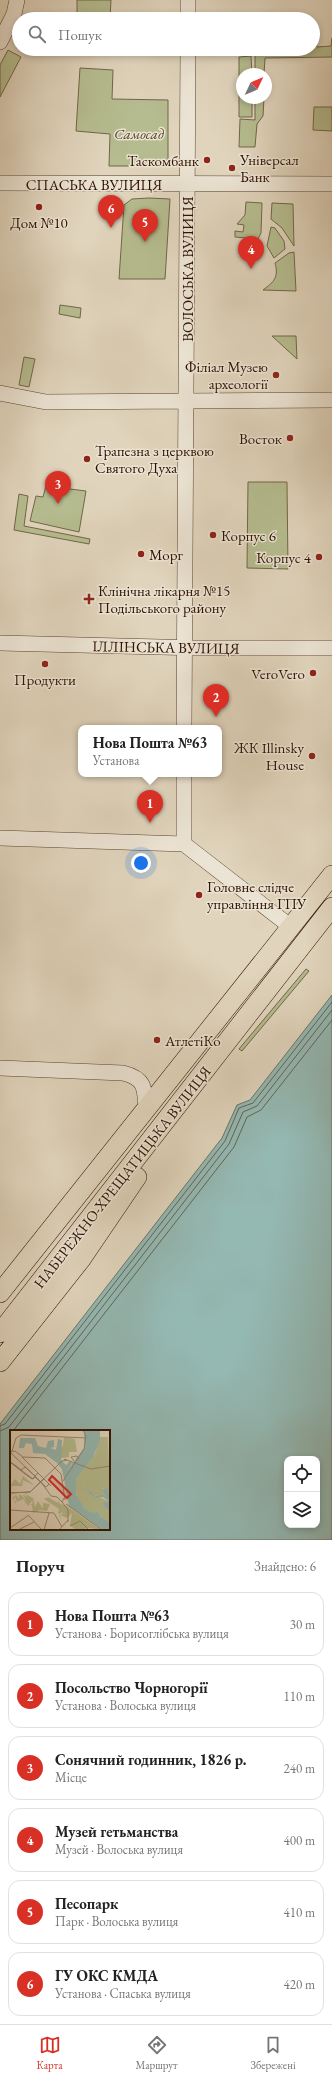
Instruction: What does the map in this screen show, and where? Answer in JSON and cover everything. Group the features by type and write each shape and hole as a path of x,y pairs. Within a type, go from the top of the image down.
{"main road":[{"name":"НАБЕРЕЖНО-ХРЕЩАТИЦЬКА ВУЛИЦЯ","path":"0,1293 332,875"},
{"name":"НАБЕРЕЖНО-ХРЕЩАТИЦЬКА ВУЛИЦЯ","path":"0,1333 180,1105 252,1009 332,907"},
{"path":"252,1009 332,927"},
{"path":"0,1362 82,1258 131,1187 180,1105"}],"street":[{"path":"14,12 17,0"},
{"path":"188,0 188,12"},
{"path":"0,42 12,18"},
{"name":"ВОЛОСЬКА ВУЛИЦЯ","path":"184,725 188,56"},
{"name":"СПАСЬКА ВУЛИЦЯ","path":"0,183 332,184"},
{"path":"0,393 46,402 332,400"},
{"name":"ІЛЛІНСЬКА ВУЛИЦЯ","path":"0,643 185,647 332,648"},
{"path":"184,777 184,844"},
{"path":"0,838 184,844 291,927"},
{"path":"0,1068 123,1073 134,1077 141,1083 146,1094 146,1108"}],"green space":[{"path":"77,0 111,0 110,12 77,12"},
{"path":"332,38 332,57 265,58 264,68 255,68 255,56 320,56 320,47 331,46"},
{"path":"8,50 12,52 12,56 21,57 0,97 0,65"},
{"path":"251,56 252,68 239,68 239,57"},
{"name":"Самосад","path":"80,68 113,70 112,99 168,100 168,166 109,166 110,134 76,131"},
{"path":"239,104 252,104 252,117 239,117"},
{"path":"255,104 264,104 263,116 257,124 255,147 239,147 240,119 255,120"},
{"path":"314,107 332,107 332,131 313,130"},
{"path":"132,199 170,199 165,279 119,279 124,205"},
{"path":"246,202 262,203 261,233 258,239 235,237 235,231 243,232 244,225 237,224 245,215"},
{"path":"272,203 293,204 294,246 282,228 271,219"},
{"path":"271,227 275,228 284,241 285,249 274,258 267,246"},
{"path":"294,252 296,291 263,290 275,279 275,263 289,253"},
{"path":"60,305 81,308 80,318 59,314"},
{"path":"272,336 296,336 297,359"},
{"path":"24,357 35,359 29,387 19,385"},
{"path":"248,482 287,482 288,569 247,568"},
{"path":"46,486 86,491 79,532 30,521 36,496 43,497"},
{"path":"19,494 28,496 24,526 90,539 89,544 14,530"},
{"path":"306,969 309,971 242,1051 239,1049"}],"water":[{"path":"332,995 332,1540 0,1540 0,1424 222,1138 237,1105 250,1100"}],"place":[{"name":"Таскомбанк","path":"207,160"},
{"name":"Універсал Банк","path":"232,168"},
{"name":"Дом №10","path":"39,207"},
{"name":"ГУ ОКС КМДА","path":"111,228"},
{"name":"Песопарк","path":"145,242"},
{"name":"Музей гетьманства","path":"251,269"},
{"name":"Філіал Музею археології","path":"276,375"},
{"name":"Восток","path":"290,438"},
{"name":"Трапезна з церквою Святого Духа","path":"87,459"},
{"name":"Сонячний годинник, 1826 р.","path":"58,504"},
{"name":"Корпус 6","path":"213,535"},
{"name":"Морг","path":"141,554"},
{"name":"Корпус 4","path":"319,557"},
{"name":"Клінічна лікарня №15 Подільського району","path":"89,599"},
{"name":"Продукти","path":"45,664"},
{"name":"VeroVero","path":"313,673"},
{"name":"Посольство Чорногорії","path":"216,717"},
{"name":"ЖК Illinsky House","path":"312,756"},
{"name":"Нова Пошта №63","path":"150,823"},
{"name":"Головне слідче управління ГПУ","path":"199,895"},
{"name":"АтлетіКо","path":"157,1040"}]}
